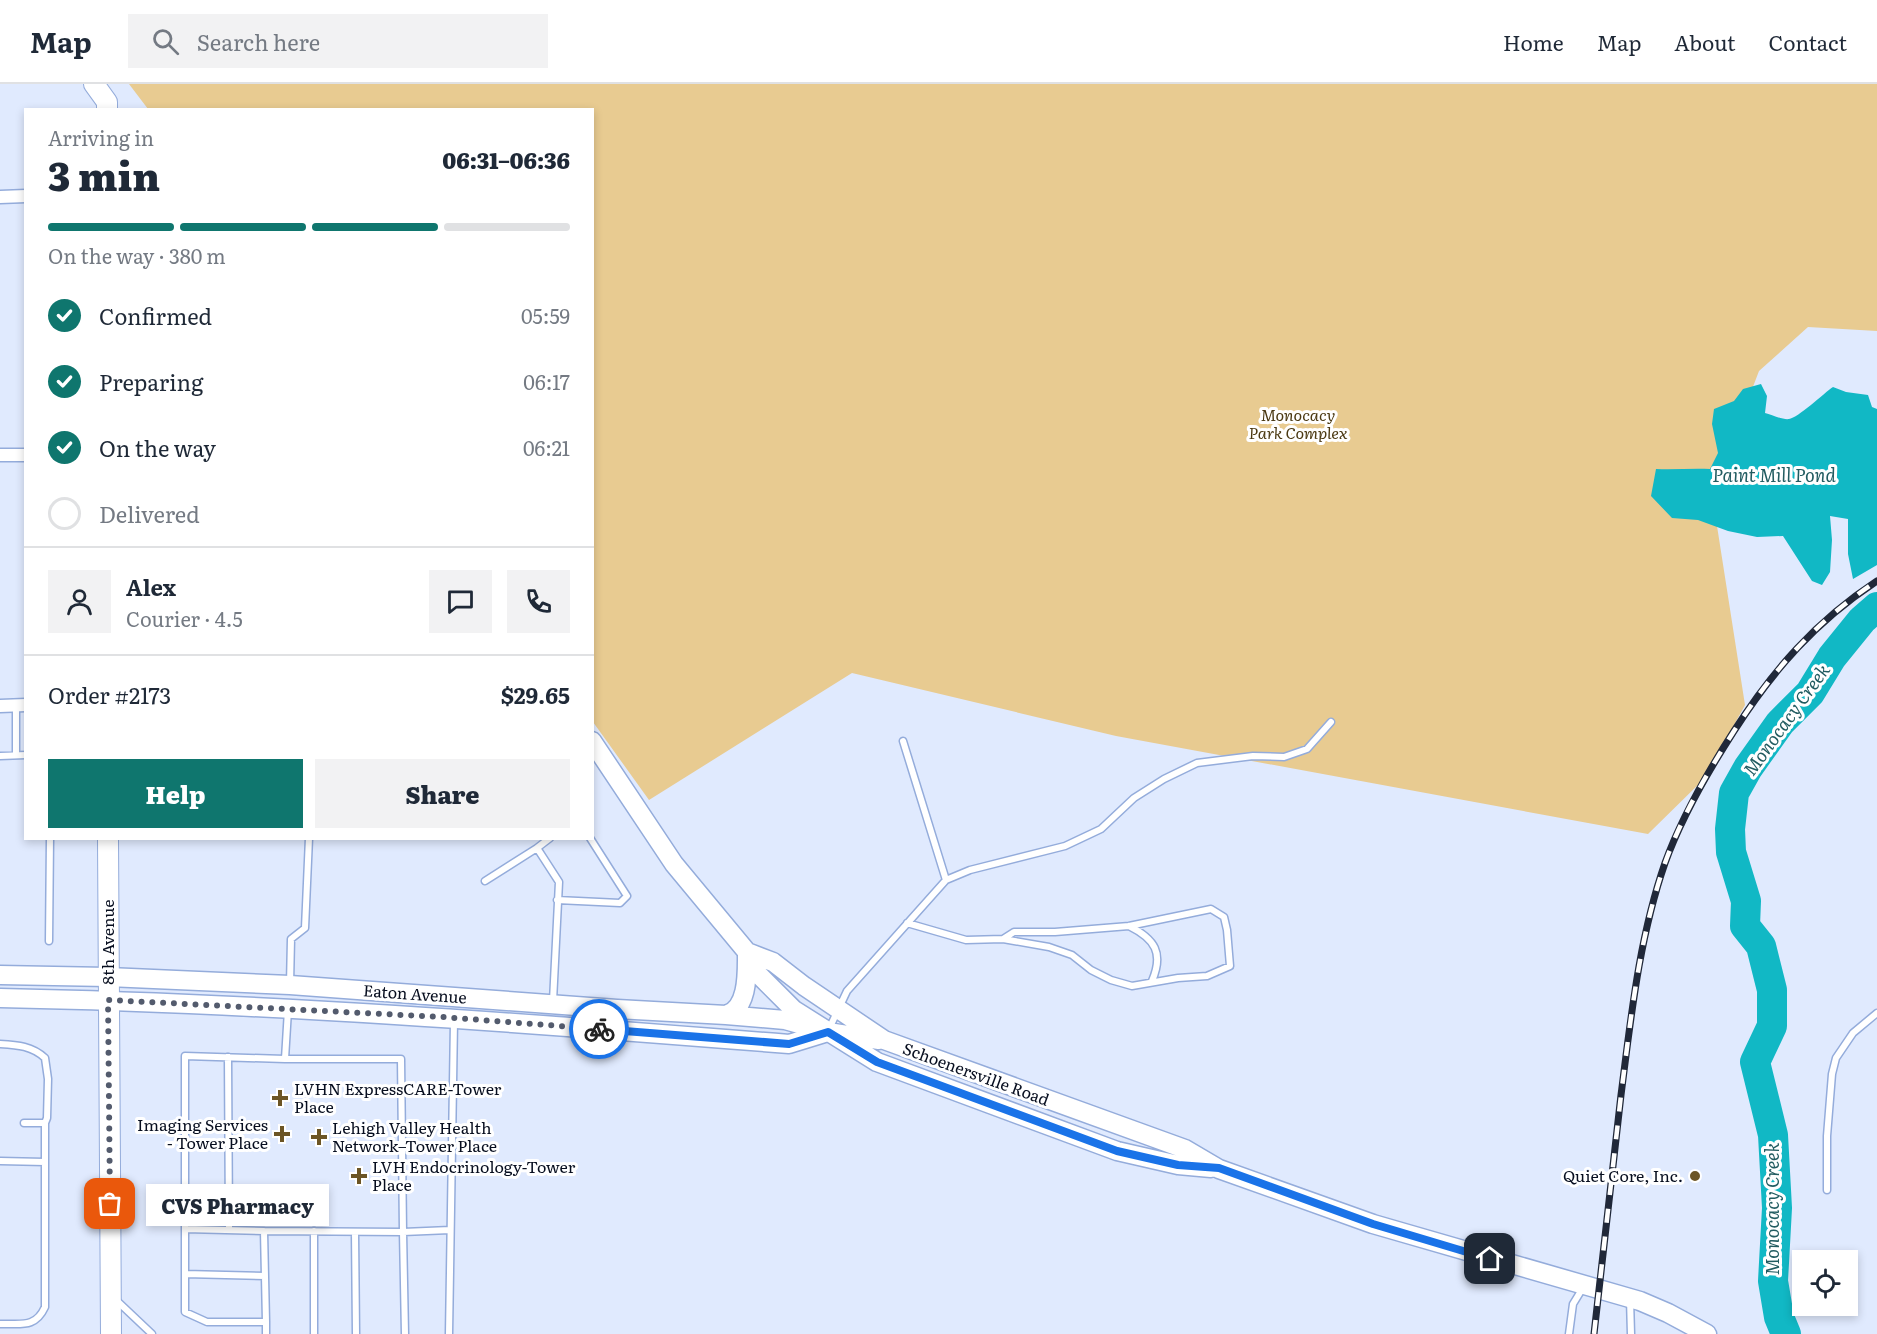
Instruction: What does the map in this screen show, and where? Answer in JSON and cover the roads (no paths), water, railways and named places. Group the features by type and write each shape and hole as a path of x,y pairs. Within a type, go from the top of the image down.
{"main road":[{"path":"94,84 109,107"},
{"name":"Schoenersville Road","path":"594,744 674,864 747,952 757,973 794,1010 877,1062 1117,1151 1178,1165 1219,1168"},
{"name":"8th Avenue","path":"108,840 111,1334"},
{"path":"726,1014 732,1013 740,1003 745,991 747,952"},
{"name":"Schoenersville Road","path":"747,952 773,962 804,986 884,1040 1185,1149 1219,1168 1373,1224 1654,1306 1707,1334"},
{"name":"Eaton Avenue","path":"0,975 290,985 553,1005 726,1014 785,1020 828,1032 884,1040"},
{"name":"Eaton Avenue","path":"0,998 108,1000 454,1018 789,1044 828,1032"}],"street":[{"path":"0,197 24,196"},
{"path":"0,455 24,455"},
{"path":"0,705 20,705"}],"lane":[{"path":"15,755 20,705"},
{"path":"828,1032 848,991 946,880 970,870 1065,846 1101,829 1134,798 1164,779 1197,763 1253,756 1284,757 1307,749 1331,722"},
{"path":"903,741 946,880"},
{"path":"0,756 24,755"},
{"path":"49,941 50,840"},
{"path":"290,985 291,939 305,927 309,840"},
{"path":"485,881 547,840"},
{"path":"557,900 620,903 627,896 591,840"},
{"path":"537,848 559,882 553,1005"},
{"path":"907,923 966,939 1003,939 1049,947 1071,955 1091,970 1111,980 1132,986 1152,981 1207,976 1230,966 1224,917 1211,909 1129,926 1055,932 1014,932 1003,939"},
{"path":"1129,926 1150,939 1157,953 1157,969 1152,981"},
{"path":"285,1059 288,1009"},
{"path":"1827,1190 1827,1136 1832,1074 1836,1058 1853,1033 1877,1013"},
{"path":"449,1334 454,1018"},
{"path":"0,1044 24,1046 45,1058 48,1102 43,1124 45,1307 40,1317 32,1323 0,1324"},
{"path":"266,1322 207,1322 185,1312 185,1056 400,1059 405,1334"},
{"path":"228,1057 229,1230"},
{"path":"24,1123 43,1124"},
{"path":"0,1161 45,1162"},
{"path":"184,1229 355,1232 450,1230"},
{"path":"264,1231 266,1334"},
{"path":"314,1231 314,1334"},
{"path":"355,1232 356,1334"},
{"path":"185,1274 266,1276"},
{"path":"1569,1334 1573,1304 1585,1286"},
{"path":"111,1295 152,1334"},
{"path":"1630,1299 1631,1334"}],"water":[{"name":"Paint Mill Pond","path":"1761,384 1767,396 1765,413 1784,419 1793,418 1833,387 1846,392 1868,395 1872,407 1877,409 1877,565 1853,579 1848,554 1848,519 1830,516 1832,540 1830,572 1822,585 1812,581 1783,536 1757,537 1728,531 1698,520 1672,518 1651,496 1656,469 1710,469 1718,453 1712,424 1714,409 1734,401 1743,389"}],"waterway":[{"name":"Monocacy Creek","path":"1786,1334 1779,1317 1773,1281 1777,1208 1773,1135 1755,1062 1772,1026 1772,990 1761,946 1745,926 1746,901 1731,852 1730,829 1734,793 1748,768 1780,723 1810,693 1832,657 1862,620 1877,607"}],"railway":[{"path":"1594,1334 1632,1007 1642,949 1665,863 1679,828 1705,779 1764,687 1815,630 1855,596 1877,581"}],"place":[{"name":"LVHN ExpressCARE-Tower Place","path":"280,1098"},
{"name":"Imaging Services - Tower Place","path":"282,1134"},
{"name":"Lehigh Valley Health Network–Tower Place","path":"319,1137"},
{"name":"LVH Endocrinology-Tower Place","path":"359,1176"},
{"name":"Quiet Core, Inc.","path":"1695,1176"},
{"name":"CVS Pharmacy","path":"110,1204"}],"park label":[{"name":"Monocacy Park Complex","path":"1298,424"}]}
